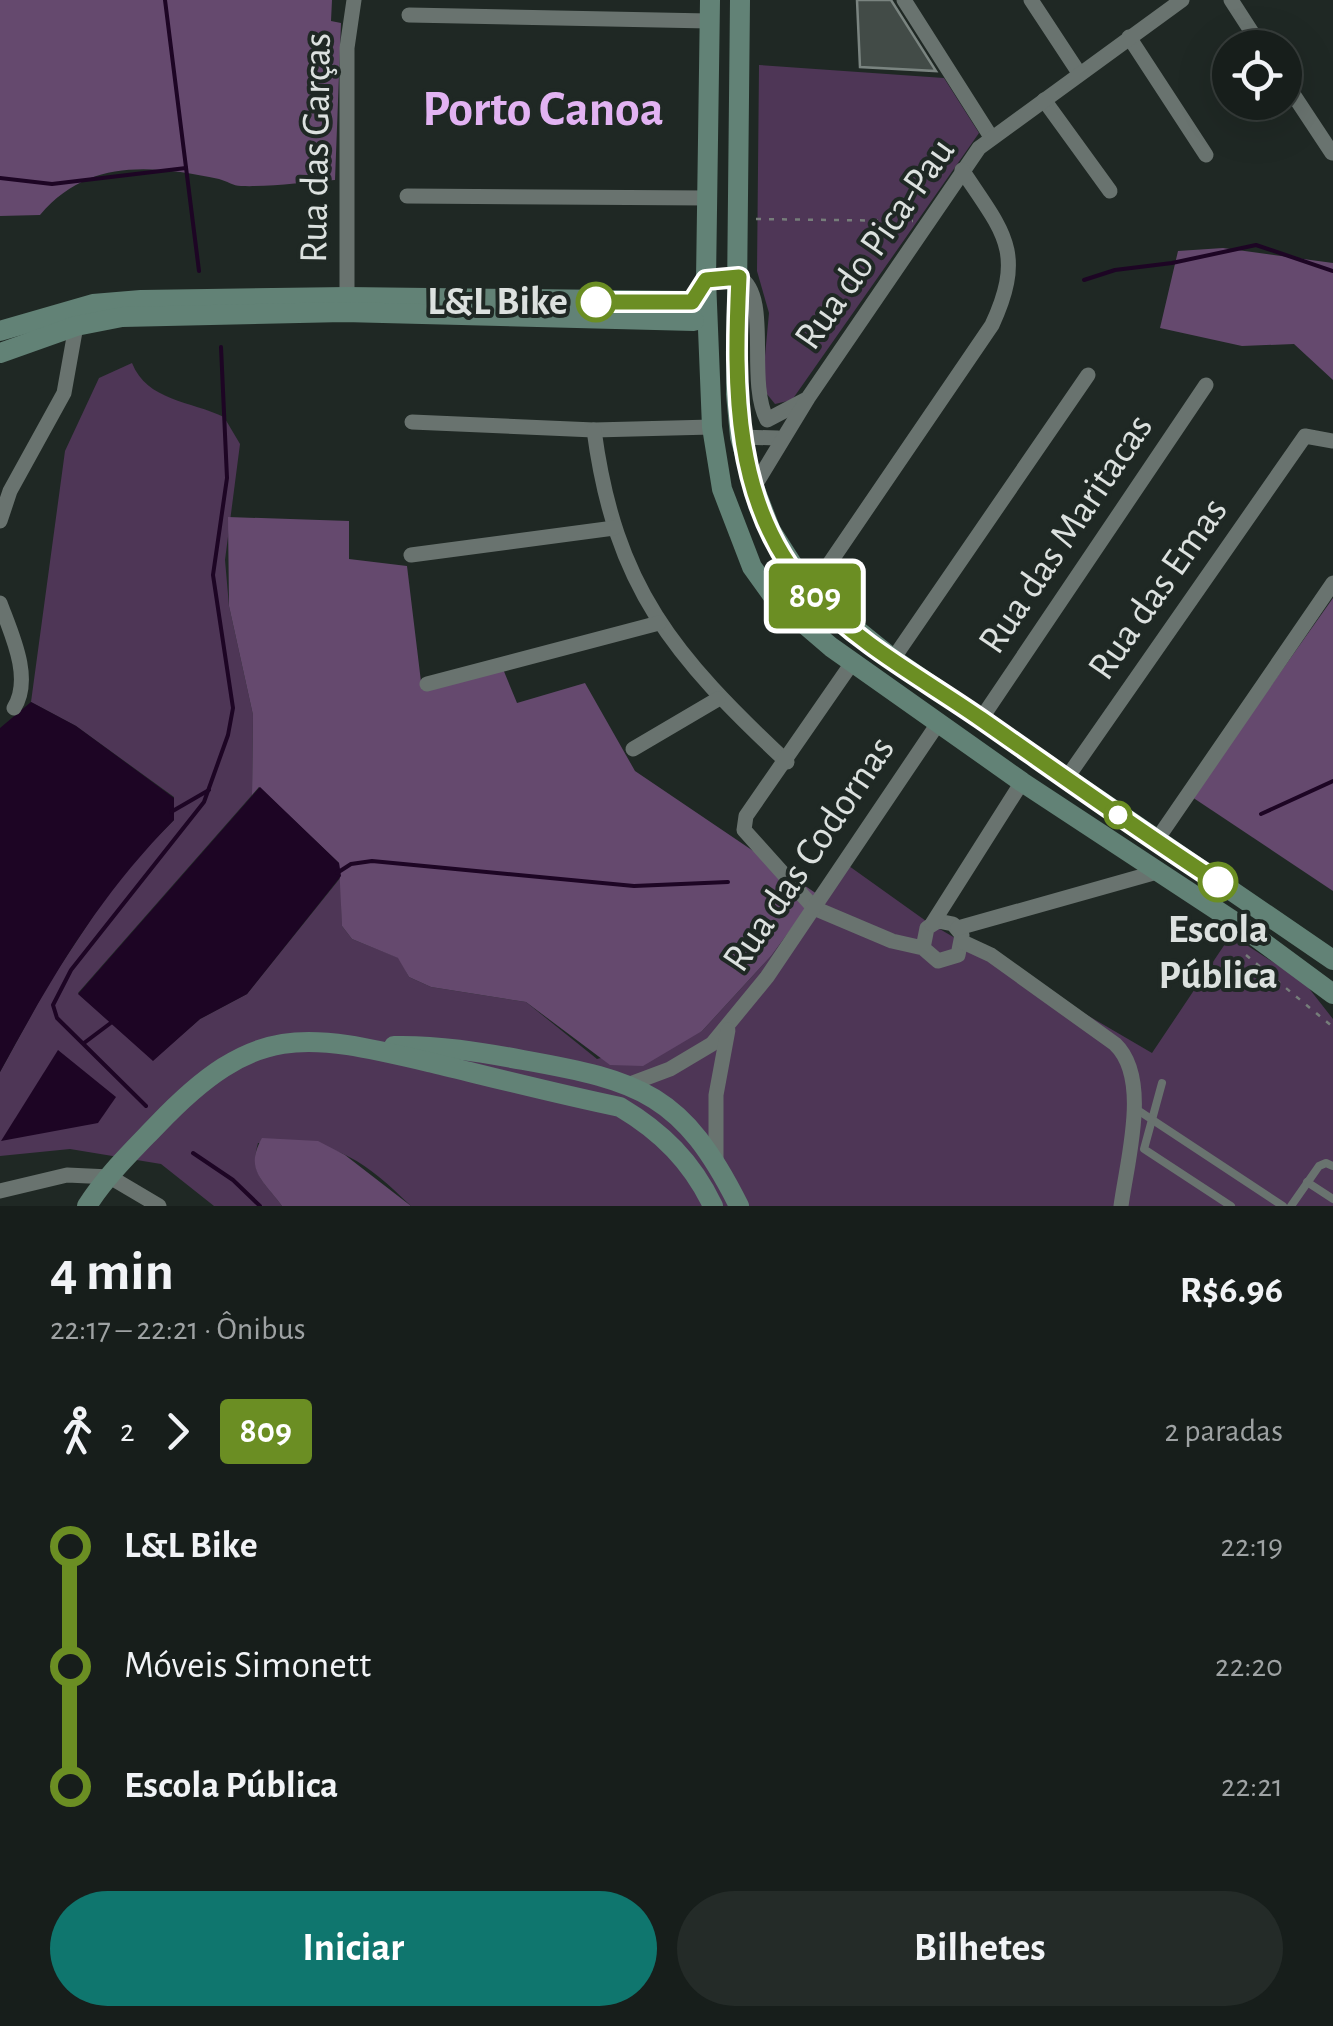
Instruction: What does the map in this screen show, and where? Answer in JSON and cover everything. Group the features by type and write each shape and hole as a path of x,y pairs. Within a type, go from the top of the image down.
{"street":[{"name":"Rua das Garças","path":"348,297 347,48 354,0"},
{"path":"740,0 736,346 740,437 771,531 810,592 894,659 1333,960"},
{"path":"904,0 991,137"},
{"path":"1031,0 1080,73"},
{"name":"Rua do Pica-Pau","path":"754,487 779,440 962,170 991,137 1129,37 1160,6 1182,0"},
{"path":"1231,0 1250,30"},
{"path":"409,14 710,10 706,280 712,427 722,489 744,551 764,586 798,621 852,663 1022,782 1303,969 1333,994"},
{"path":"1129,37 1206,154"},
{"path":"1044,100 1110,192"},
{"path":"1302,108 1332,153"},
{"path":"810,592 992,325 1007,288 1011,271 1008,239 962,170"},
{"path":"407,196 708,198"},
{"path":"706,280 739,277 754,288 755,374 768,420 779,440"},
{"path":"693,311 706,280"},
{"path":"0,332 71,309 118,301 348,297 669,311"},
{"path":"0,353 76,326 122,318 344,312 693,311"},
{"path":"693,311 708,338"},
{"path":"0,520 10,491 64,393 76,326"},
{"path":"894,659 1088,375"},
{"name":"Rua das Maritacas","path":"981,719 1206,386"},
{"path":"768,420 808,398"},
{"path":"412,422 594,430 712,427"},
{"path":"594,430 603,496 659,623 718,698 787,762"},
{"name":"Rua das Emas","path":"1066,779 1304,436 1333,441"},
{"path":"740,437 779,440"},
{"path":"722,489 741,492 754,487"},
{"path":"411,555 614,528"},
{"path":"1156,841 1333,583"},
{"path":"0,603 21,673 22,693 14,708"},
{"path":"427,684 659,623"},
{"path":"852,663 746,816 744,830 814,908 892,941 923,948 932,959 946,961 958,955 961,935"},
{"path":"633,749 718,698"},
{"path":"940,722 951,699"},
{"name":"Rua das Codornas","path":"630,1084 688,1060 712,1044 767,978 940,722"},
{"path":"990,758 1004,750 1026,752"},
{"path":"923,948 923,934 1022,782"},
{"path":"961,935 1158,872"},
{"path":"932,924 946,921 1115,1044 1134,1072 1121,1206"},
{"path":"1301,937 1333,947"},
{"name":"Rua das Codornas","path":"716,1160 717,1080 730,1021"},
{"path":"87,1206 176,1104 238,1058 314,1039 367,1046 620,1107 652,1127 681,1154 713,1206"},
{"path":"367,1046 434,1045 607,1076 630,1084 674,1113 716,1160 740,1206"},
{"path":"0,1191 67,1175 110,1177 159,1206"}],"lane":[{"path":"1162,1083 1145,1151 1231,1206"},
{"path":"1133,1107 1287,1206 1322,1163 1333,1166"},
{"path":"1307,1182 1333,1198"}],"path":[{"path":"739,218 927,222"},
{"path":"1246,955 1333,1027"}],"shaded area":[{"path":"0,0 332,0 331,21 341,23 335,180 241,186 170,171 122,170 79,183 40,215 0,216"},
{"path":"759,65 944,78 979,133 792,400 775,404 762,388 769,313 757,271"},
{"path":"1223,248 1333,263 1333,380 1294,344 1242,346 1160,328 1178,251"},
{"path":"132,363 139,376 159,393 224,417 240,444 225,560 229,606 253,715 252,795 78,993 153,1060 200,1019 247,994 341,877 342,926 352,939 399,958 409,977 431,987 526,1002 597,1059 702,1031 771,956 842,861 926,921 1152,1053 1231,935 1304,982 1333,1019 1333,1206 411,1206 359,1162 325,1147 283,1142 258,1143 255,1163 260,1177 282,1206 214,1206 161,1164 70,1149 0,1156 0,1072 49,983 121,874 174,820 174,797 76,726 31,702 65,451 99,378"},
{"path":"228,517 349,521 349,559 407,566 422,690 503,669 517,703 585,683 635,771 817,894 771,956 702,1031 643,1066 610,1065 526,1002 431,987 409,977 398,958 352,939 342,926 339,863 259,787 252,795 253,715 229,606"},
{"path":"1333,598 1333,891 1192,797"},
{"path":"31,702 76,726 174,798 174,820 99,909 0,1072 0,728"},
{"path":"260,787 339,863 341,876 247,994 200,1019 153,1061 78,994"},
{"path":"58,1050 116,1097 98,1123 1,1141"},
{"path":"262,1138 318,1141 345,1155 411,1206 282,1206 255,1167"}],"building":[{"path":"857,0 891,0 936,71 860,67"}],"waterway":[{"path":"165,0 199,271"},
{"path":"0,178 52,184 186,168"},
{"path":"1084,280 1115,270 1172,263 1256,245 1333,271"},
{"path":"146,1106 57,1018 53,1005 71,970 204,802 228,735 233,708 213,575 227,478 221,347"},
{"path":"1261,814 1333,781"},
{"path":"171,812 209,790"},
{"path":"337,873 351,864 372,861 634,886 728,882"},
{"path":"84,1043 112,1022"},
{"path":"193,1153 233,1180 260,1206"}],"bus line":[{"name":"809","path":"596,302 692,302 706,280 739,277 736,394 740,437 771,531 810,592 894,659 1218,882"}],"place":[{"name":"L&L Bike","path":"596,302"},
{"name":"Escola Pública","path":"1218,882"}],"district":[{"name":"Porto Canoa","path":"543,110"}]}
